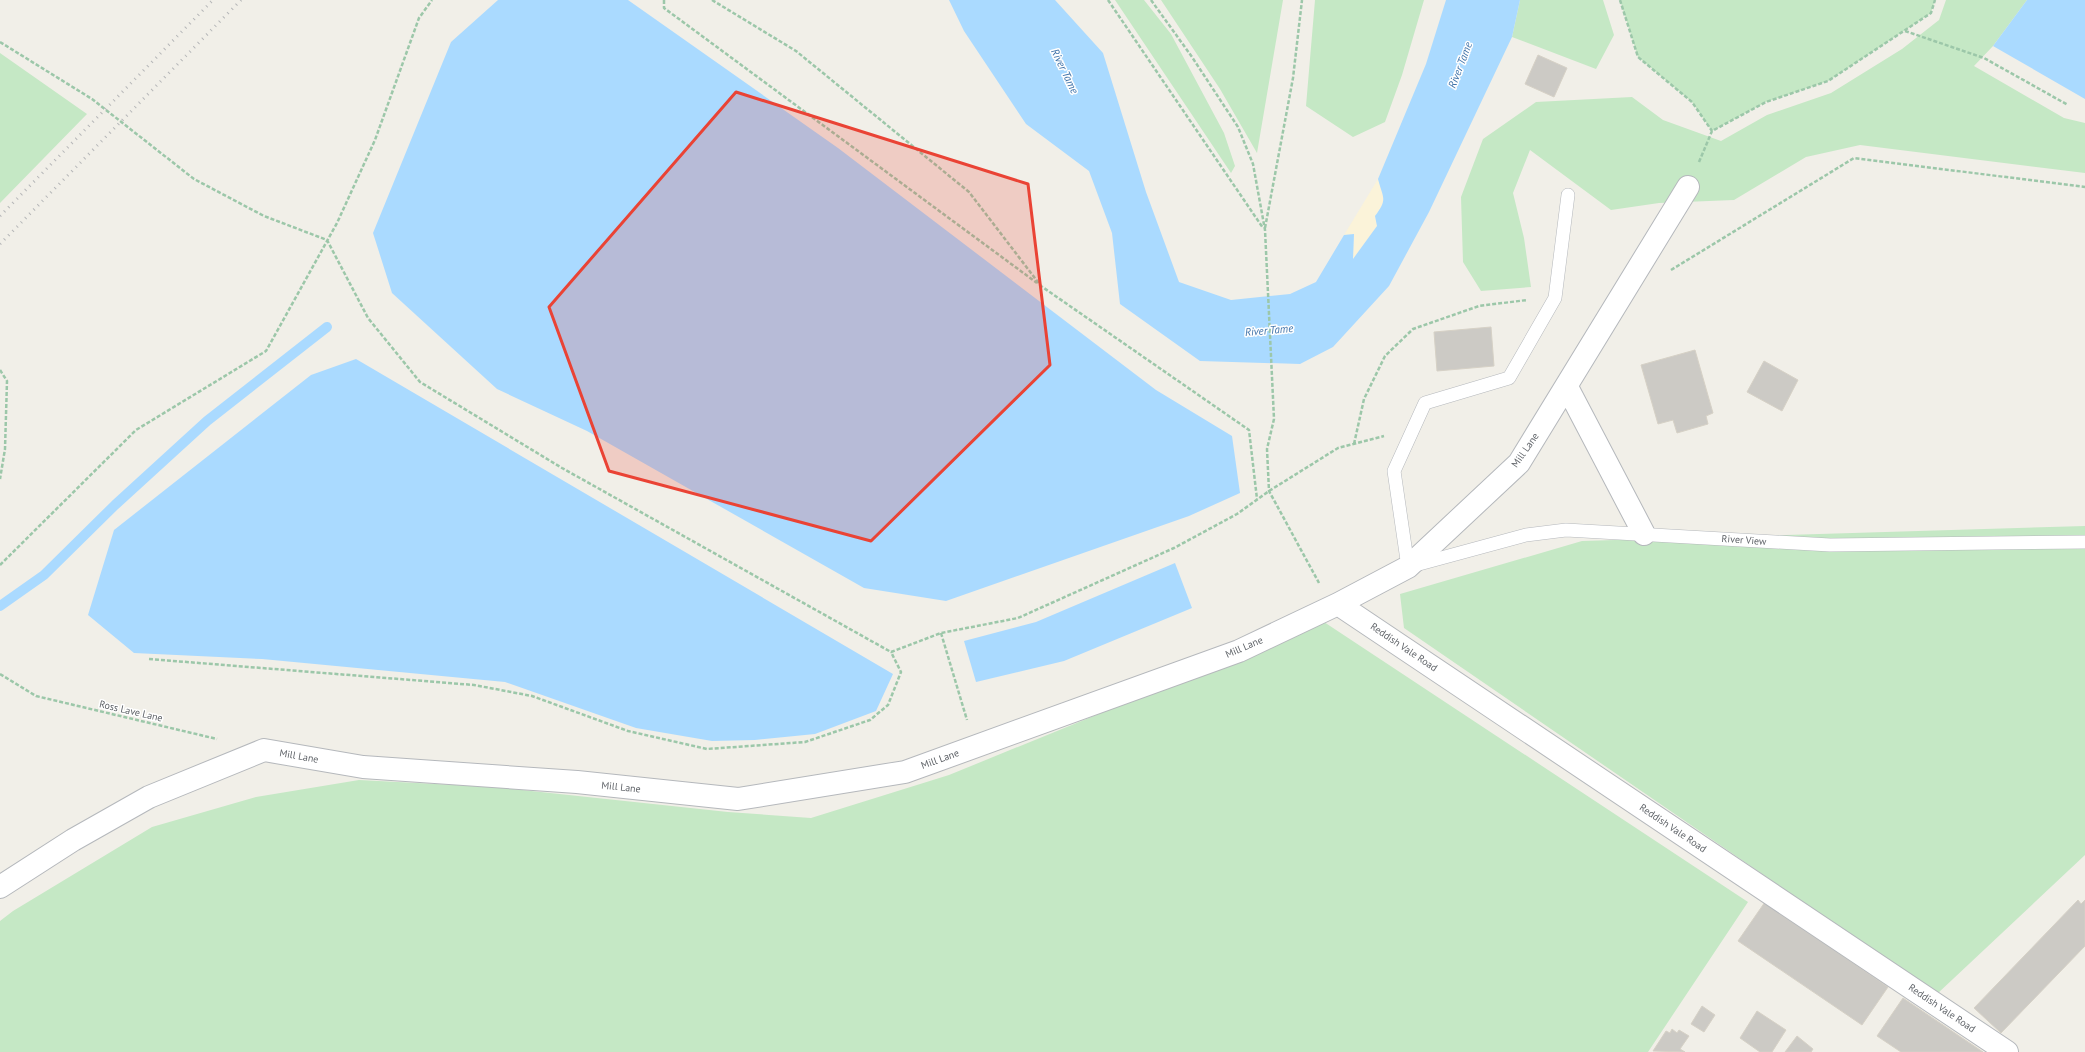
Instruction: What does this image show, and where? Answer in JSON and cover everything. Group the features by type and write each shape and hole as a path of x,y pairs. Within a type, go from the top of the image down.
{"street":[{"name":"Mill Lane","path":"0,888 73,840 149,796 264,750 363,767 577,782 738,799 905,772 1239,651 1338,604 1408,567 1518,463 1567,387 1688,187"},
{"path":"1567,387 1644,534"},
{"name":"Reddish Vale Road","path":"1338,604 2007,1052"}],"lane":[{"path":"1408,567 1394,471 1426,403 1509,378 1555,298 1568,195"},
{"name":"River View","path":"1408,567 1526,535 1566,530 1830,545 2085,542"}],"path":[{"path":"0,565 136,430 266,351 338,223 375,140 419,18 432,0"},
{"path":"664,0 664,8 1041,286 1249,430 1257,500"},
{"path":"712,0 796,51 969,192 1041,286"},
{"path":"1108,0 1265,230"},
{"path":"1152,0 1238,127 1253,164 1265,230 1274,419 1268,449 1269,491 1315,580 1338,604"},
{"path":"1265,230 1292,78 1302,0"},
{"path":"1620,0 1638,57 1692,102 1712,131"},
{"path":"1688,187 1712,131 1766,102 1828,82 1931,13 1935,0"},
{"path":"1905,30 1984,58 2068,105"},
{"path":"0,42 92,99 194,179 264,216 328,240 368,318 420,382 562,468 891,652 901,672 888,705 870,720 805,742 707,749 628,731 532,696 474,685 149,659"},
{"path":"1664,274 1854,158 2085,187"},
{"path":"1354,444 1364,399 1385,356 1413,329 1479,306 1555,298"},
{"path":"0,370 7,381 5,449 0,479"},
{"path":"891,652 941,632 1018,618 1174,548 1238,514 1269,491 1338,448 1414,428"},
{"path":"941,632 975,747"},
{"name":"Ross Lave Lane","path":"0,674 36,696 218,739"}],"highlighted area":[{"path":"736,92 1028,184 1050,365 871,541 609,471 549,307"}],"green space":[{"path":"1115,0 1144,0 1171,34 1224,133 1235,166 1231,173"},
{"path":"1161,0 1283,0 1257,153 1220,89"},
{"path":"1315,0 1424,0 1402,75 1385,122 1353,137 1306,106"},
{"path":"1520,0 1603,0 1614,35 1596,69 1512,37"},
{"path":"1620,0 1935,0 1931,13 1828,81 1766,102 1712,131 1692,102 1638,57"},
{"path":"1946,0 2027,0 1993,46 1974,66 2064,118 2085,123 2085,173 1860,145 1806,157 1734,200 1659,203 1611,210 1530,150 1513,193 1524,238 1531,287 1481,291 1463,262 1461,197 1483,139 1536,102 1632,97 1663,120 1721,141 1767,115 1831,93 1902,49 1939,20"},
{"path":"0,53 87,114 0,203"},
{"path":"2085,526 2085,855 1937,994 1404,628 1400,594 1582,541"},
{"path":"1324,622 1748,902 1648,1052 0,1052 0,921 13,911 152,827 256,797 359,780 494,787 728,812 811,818 949,775"}],"sand":[{"path":"1378,179 1383,195 1383,202 1375,216 1377,226 1353,259 1354,234 1344,235"}],"water":[{"path":"498,0 628,0 838,148 1156,390 1232,436 1240,493 1189,516 946,601 864,588 587,431 497,389 392,293 373,233 451,42"},
{"name":"River Tame","path":"949,0 1055,0 1103,53 1146,192 1179,282 1231,300 1290,294 1316,282 1344,235 1354,234 1353,259 1377,226 1375,216 1383,202 1383,195 1378,179 1426,64 1446,0 1520,0 1512,37 1429,212 1389,286 1333,347 1300,364 1200,361 1120,304 1112,233 1089,171 1026,124 964,31"},
{"path":"2027,0 2085,0 2085,99 1993,46"},
{"path":"356,359 893,674 876,711 815,734 755,740 712,741 636,728 505,682 262,659 134,653 88,615 114,530 311,375"},
{"path":"1175,563 1192,608 1064,661 976,682 964,641 1036,622"}],"building":[{"path":"1538,55 1567,68 1554,97 1525,84"},
{"path":"1491,327 1494,366 1437,371 1434,332"},
{"path":"1695,350 1713,413 1706,416 1708,424 1677,433 1673,420 1658,424 1641,365"},
{"path":"1764,361 1798,380 1782,411 1747,392"},
{"path":"2078,900 2081,904 2085,900 2085,946 2001,1033 1974,1008"},
{"path":"1765,902 1888,987 1862,1025 1738,941"},
{"path":"1903,998 1983,1052 1901,1052 1877,1036"},
{"path":"1702,1006 1715,1015 1704,1032 1691,1024"},
{"path":"1757,1011 1786,1030 1772,1052 1760,1052 1740,1038"},
{"path":"1672,1029 1677,1033 1679,1030 1689,1036 1680,1049 1685,1052 1653,1051 1666,1031 1670,1033"},
{"path":"1797,1036 1813,1049 1811,1052 1785,1052"}],"waterway":[{"path":"0,606 44,575 115,505 207,421 327,327"}],"railway":[{"path":"0,216 213,0"},
{"path":"0,244 241,0"}]}
